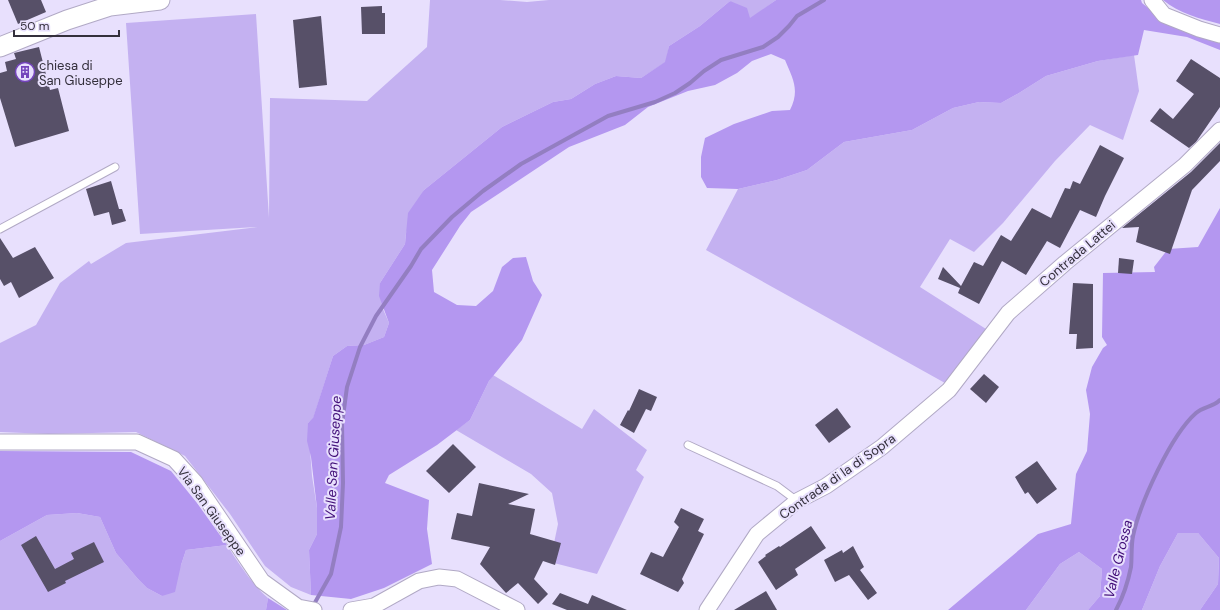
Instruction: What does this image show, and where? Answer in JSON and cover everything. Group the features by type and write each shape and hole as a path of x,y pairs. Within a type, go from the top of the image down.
{"street":[{"path":"0,47 67,20 110,6 150,0"},
{"path":"1152,0 1164,15 1199,29 1220,35"},
{"name":"Contrada Lattei","path":"949,390 1008,313 1065,263 1185,165 1220,130"},
{"name":"Contrada di la di Sopra","path":"707,610 757,534 797,501 826,486 882,447 949,390"},
{"name":"Via San Giuseppe","path":"0,442 137,442 174,459 195,482 262,581 298,607 314,610"},
{"path":"351,610 374,606 419,581 439,577 457,579 517,610"}],"lane":[{"path":"0,229 115,167"},
{"path":"688,445 777,486 797,501"}],"shaded area":[{"path":"430,0 500,0 527,2 549,0 776,0 750,19 730,1 700,26 669,46 666,62 641,78 616,76 595,84 571,99 553,102 502,127 424,190 406,233 405,244 380,283 383,309 389,323 384,337 364,345 347,346 333,356 313,419 308,423 312,476 317,508 317,534 309,550 311,595 291,587 265,566 230,514 185,456 136,432 48,434 0,432 0,343 36,325 60,283 89,261 91,264 126,243 258,227 140,234 126,23 256,14 269,218 270,98 367,101 427,47"},
{"path":"776,0 1141,0 1142,3 1164,21 1220,41 1220,50 1187,37 1144,30 1138,55 1098,61 1046,76 1001,103 979,102 953,108 912,130 844,142 807,170 777,180 738,189 707,188 701,177 701,157 705,138 734,124 772,111 790,110 795,96 793,79 785,60 771,54 752,61 737,73 715,85 688,91 648,107 625,125 569,147 471,212 460,226 432,270 434,292 457,305 476,306 493,291 502,267 513,258 526,257 533,281 542,295 522,340 489,381 470,420 437,445 389,475 385,483 429,500 427,529 432,564 384,588 351,599 311,595 309,550 317,534 317,508 311,457 307,441 308,423 313,418 333,356 347,346 364,345 384,337 389,323 379,296 380,283 405,244 408,213 424,190 502,127 553,102 571,99 595,84 616,76 641,78 665,62 669,46 700,26 730,1 747,8 750,18"},
{"path":"1163,0 1220,0 1220,24 1183,12 1169,5"},
{"path":"1134,55 1139,91 1123,140 1090,125 1055,161 1003,223 974,252 950,239 920,287 986,329 945,383 706,250 738,189 777,180 807,170 844,142 912,130 953,108 979,102 1001,103 1046,76 1098,61"},
{"path":"1220,208 1220,610 1200,610 1218,584 1219,558 1198,533 1178,533 1160,566 1142,610 1088,610 1100,596 1102,569 1079,552 1060,564 1026,610 948,610 1038,534 1071,524 1076,474 1087,451 1090,414 1086,390 1092,367 1103,348 1107,345 1102,337 1103,273 1155,272 1154,267 1168,249 1198,247"},
{"path":"493,375 582,429 594,409 647,450 636,470 644,477 597,574 550,562 558,524 552,493 531,474 456,430 470,420"},
{"path":"0,451 131,452 171,471 197,503 227,545 186,550 175,592 162,596 147,588 116,553 100,517 77,513 47,515 0,541"},
{"path":"77,513 100,517 116,553 147,588 162,596 181,565 186,550 227,545 251,580 268,598 266,610 0,610 0,541 47,515"},
{"path":"1178,533 1198,533 1219,558 1218,584 1200,610 1142,610 1160,566"},
{"path":"1079,552 1102,569 1100,596 1088,610 1026,610 1060,564"},
{"path":"268,598 287,610 266,610"}],"building":[{"path":"8,0 41,0 46,12 18,24"},
{"path":"382,6 382,13 385,13 385,34 362,34 361,7"},
{"path":"321,16 327,85 299,88 293,20"},
{"path":"39,47 50,90 58,88 69,131 15,147 0,98 0,73 7,71 5,62 16,59 14,53"},
{"path":"1191,59 1220,78 1220,107 1196,142 1189,148 1150,121 1160,108 1173,119 1194,94 1176,81"},
{"path":"1220,143 1220,161 1192,190 1170,254 1136,242 1139,227 1122,228 1191,172"},
{"path":"1100,145 1124,158 1096,217 1080,210 1060,248 1047,241 1026,275 1002,261 979,304 958,293 960,288 938,279 943,267 961,286 974,262 983,266 1001,235 1011,241 1032,208 1051,218 1065,188 1070,189 1073,181 1080,184"},
{"path":"111,181 119,209 122,209 126,221 112,225 109,212 94,216 86,189"},
{"path":"0,238 13,258 35,247 54,278 19,298 11,282 4,286 0,279"},
{"path":"1119,258 1134,260 1132,274 1118,273"},
{"path":"1073,283 1093,284 1093,348 1076,349 1077,334 1069,334"},
{"path":"984,374 999,387 986,403 970,389"},
{"path":"639,389 657,397 651,411 646,409 634,433 620,425 628,410 629,411"},
{"path":"837,408 851,427 829,443 815,425"},
{"path":"453,444 476,467 449,493 426,471"},
{"path":"1037,461 1057,489 1037,504 1028,492 1025,494 1015,477"},
{"path":"479,483 529,494 508,504 535,509 530,534 561,543 555,565 543,561 534,579 548,594 538,604 518,583 506,593 480,564 490,547 451,539 457,513 472,516"},
{"path":"681,508 704,519 698,531 704,534 682,579 684,583 678,592 640,574 651,552 663,557 679,527 674,522"},
{"path":"811,526 826,548 795,569 798,575 776,590 758,562 766,556 765,555 779,546 780,547"},
{"path":"36,536 55,569 74,559 71,553 94,542 104,562 65,581 66,583 48,592 21,545"},
{"path":"853,546 864,567 860,570 877,593 868,600 849,575 835,582 824,560 842,550 843,553"},
{"path":"766,591 777,610 734,610"},
{"path":"560,593 588,604 592,595 627,610 567,610 552,604"}],"waterway":[{"name":"Valle San Giuseppe","path":"313,606 331,574 341,527 343,483 342,424 347,387 360,347 376,316 421,249 452,217 483,191 521,164 608,116 655,102 675,93 721,60 763,47 778,37 797,16 824,0"},
{"name":"Valle Grossa","path":"1116,610 1123,595 1130,573 1132,540 1149,488 1167,453 1186,423 1196,413 1220,400"}],"place":[{"name":"chiesa di San Giuseppe","path":"25,72"}]}
